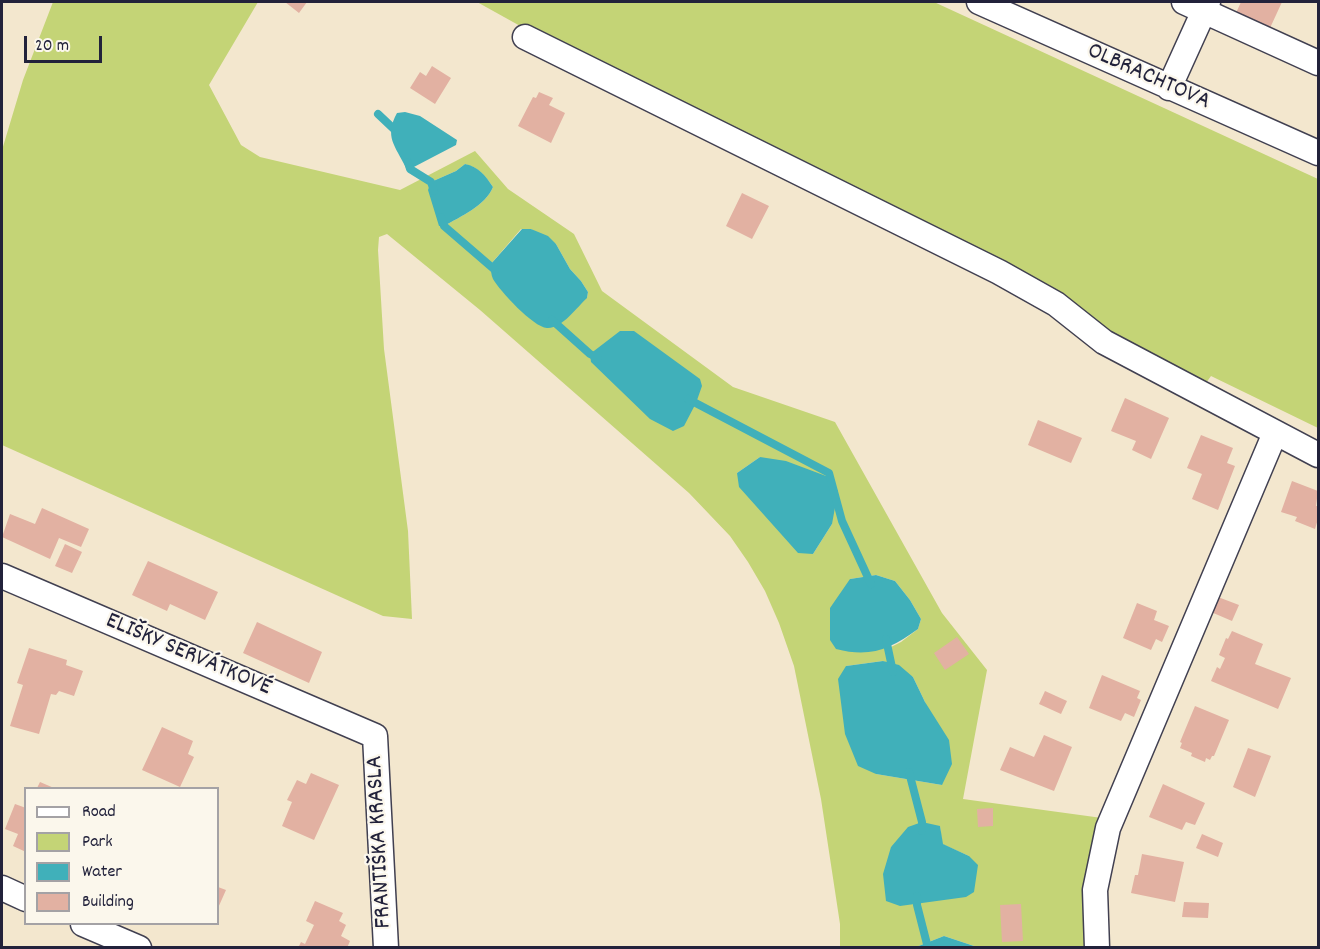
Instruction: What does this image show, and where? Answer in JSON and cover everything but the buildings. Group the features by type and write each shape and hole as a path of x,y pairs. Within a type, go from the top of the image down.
{"street":[{"name":"OLBRACHTOVA","path":"979,2 1318,153"},
{"path":"1169,88 1198,5 1318,63"},
{"path":"525,38 999,272 1056,304 1104,342 1318,455"},
{"path":"1097,948 1095,890 1108,828 1275,433"},
{"name":"ELIŠKY SERVÁTKOVÉ","path":"2,576 375,736"},
{"name":"FRANTIŠKA KRASLA","path":"375,736 386,948"},
{"path":"2,888 24,898"},
{"path":"85,925 139,948"}],"green space":[{"path":"53,2 258,2 209,85 241,145 260,157 400,190 475,151 508,189 574,234 602,291 733,387 835,422 942,613 987,670 963,799 1102,818 1089,947 977,947 944,936 916,947 840,947 840,924 821,799 794,666 765,591 748,562 730,536 689,493 480,310 387,234 379,237 378,250 384,349 408,531 412,619 383,616 2,445 2,150 23,80","holes":["465,164 470,166 481,172 493,187 479,205 444,226 431,182 456,171","521,229 531,229 556,244 570,269 588,292 587,298 490,265","760,457 832,524 813,554 737,473","876,575 895,581 921,619 918,629 889,648 850,579","883,661 913,677 925,702 942,785 876,774 846,666","940,826 942,844 969,856 891,847"]},
{"path":"477,2 934,2 1318,179 1318,428 1211,376 1206,383 1156,356 1142,354"}],"water":[{"path":"405,112 420,116 457,140 456,145 410,169 406,168 391,135 391,128 397,113"},
{"path":"465,164 481,172 493,187 485,199 472,210 444,226 439,226 428,190 431,182 456,171"},
{"path":"522,229 531,229 548,236 556,244 570,269 588,292 587,298 569,317 553,327 547,328 534,322 502,292 492,277 490,265"},
{"path":"620,331 634,331 700,379 702,386 684,426 673,431 650,419 591,362 590,354"},
{"path":"760,457 786,461 826,476 838,491 832,524 813,554 798,553 739,487 737,473"},
{"path":"876,575 895,581 910,600 921,619 918,629 880,650 848,652 836,649 830,640 830,608 850,579"},
{"path":"883,661 899,665 913,677 925,702 949,740 952,764 942,785 876,774 858,766 845,734 838,679 846,666"},
{"path":"922,822 940,826 943,844 969,856 978,865 974,892 966,897 900,906 886,901 883,874 891,847 908,827"},
{"path":"944,936 977,947 916,947"}],"waterway":[{"path":"378,114 396,131"},
{"path":"408,162 410,169 431,182 434,191"},
{"path":"441,217 444,226 495,270"},
{"path":"552,320 590,354 598,358"},
{"path":"688,399 829,473 842,521 871,584"},
{"path":"886,639 893,672"},
{"path":"909,772 922,822 922,831"},
{"path":"917,896 917,905 928,948"}]}
